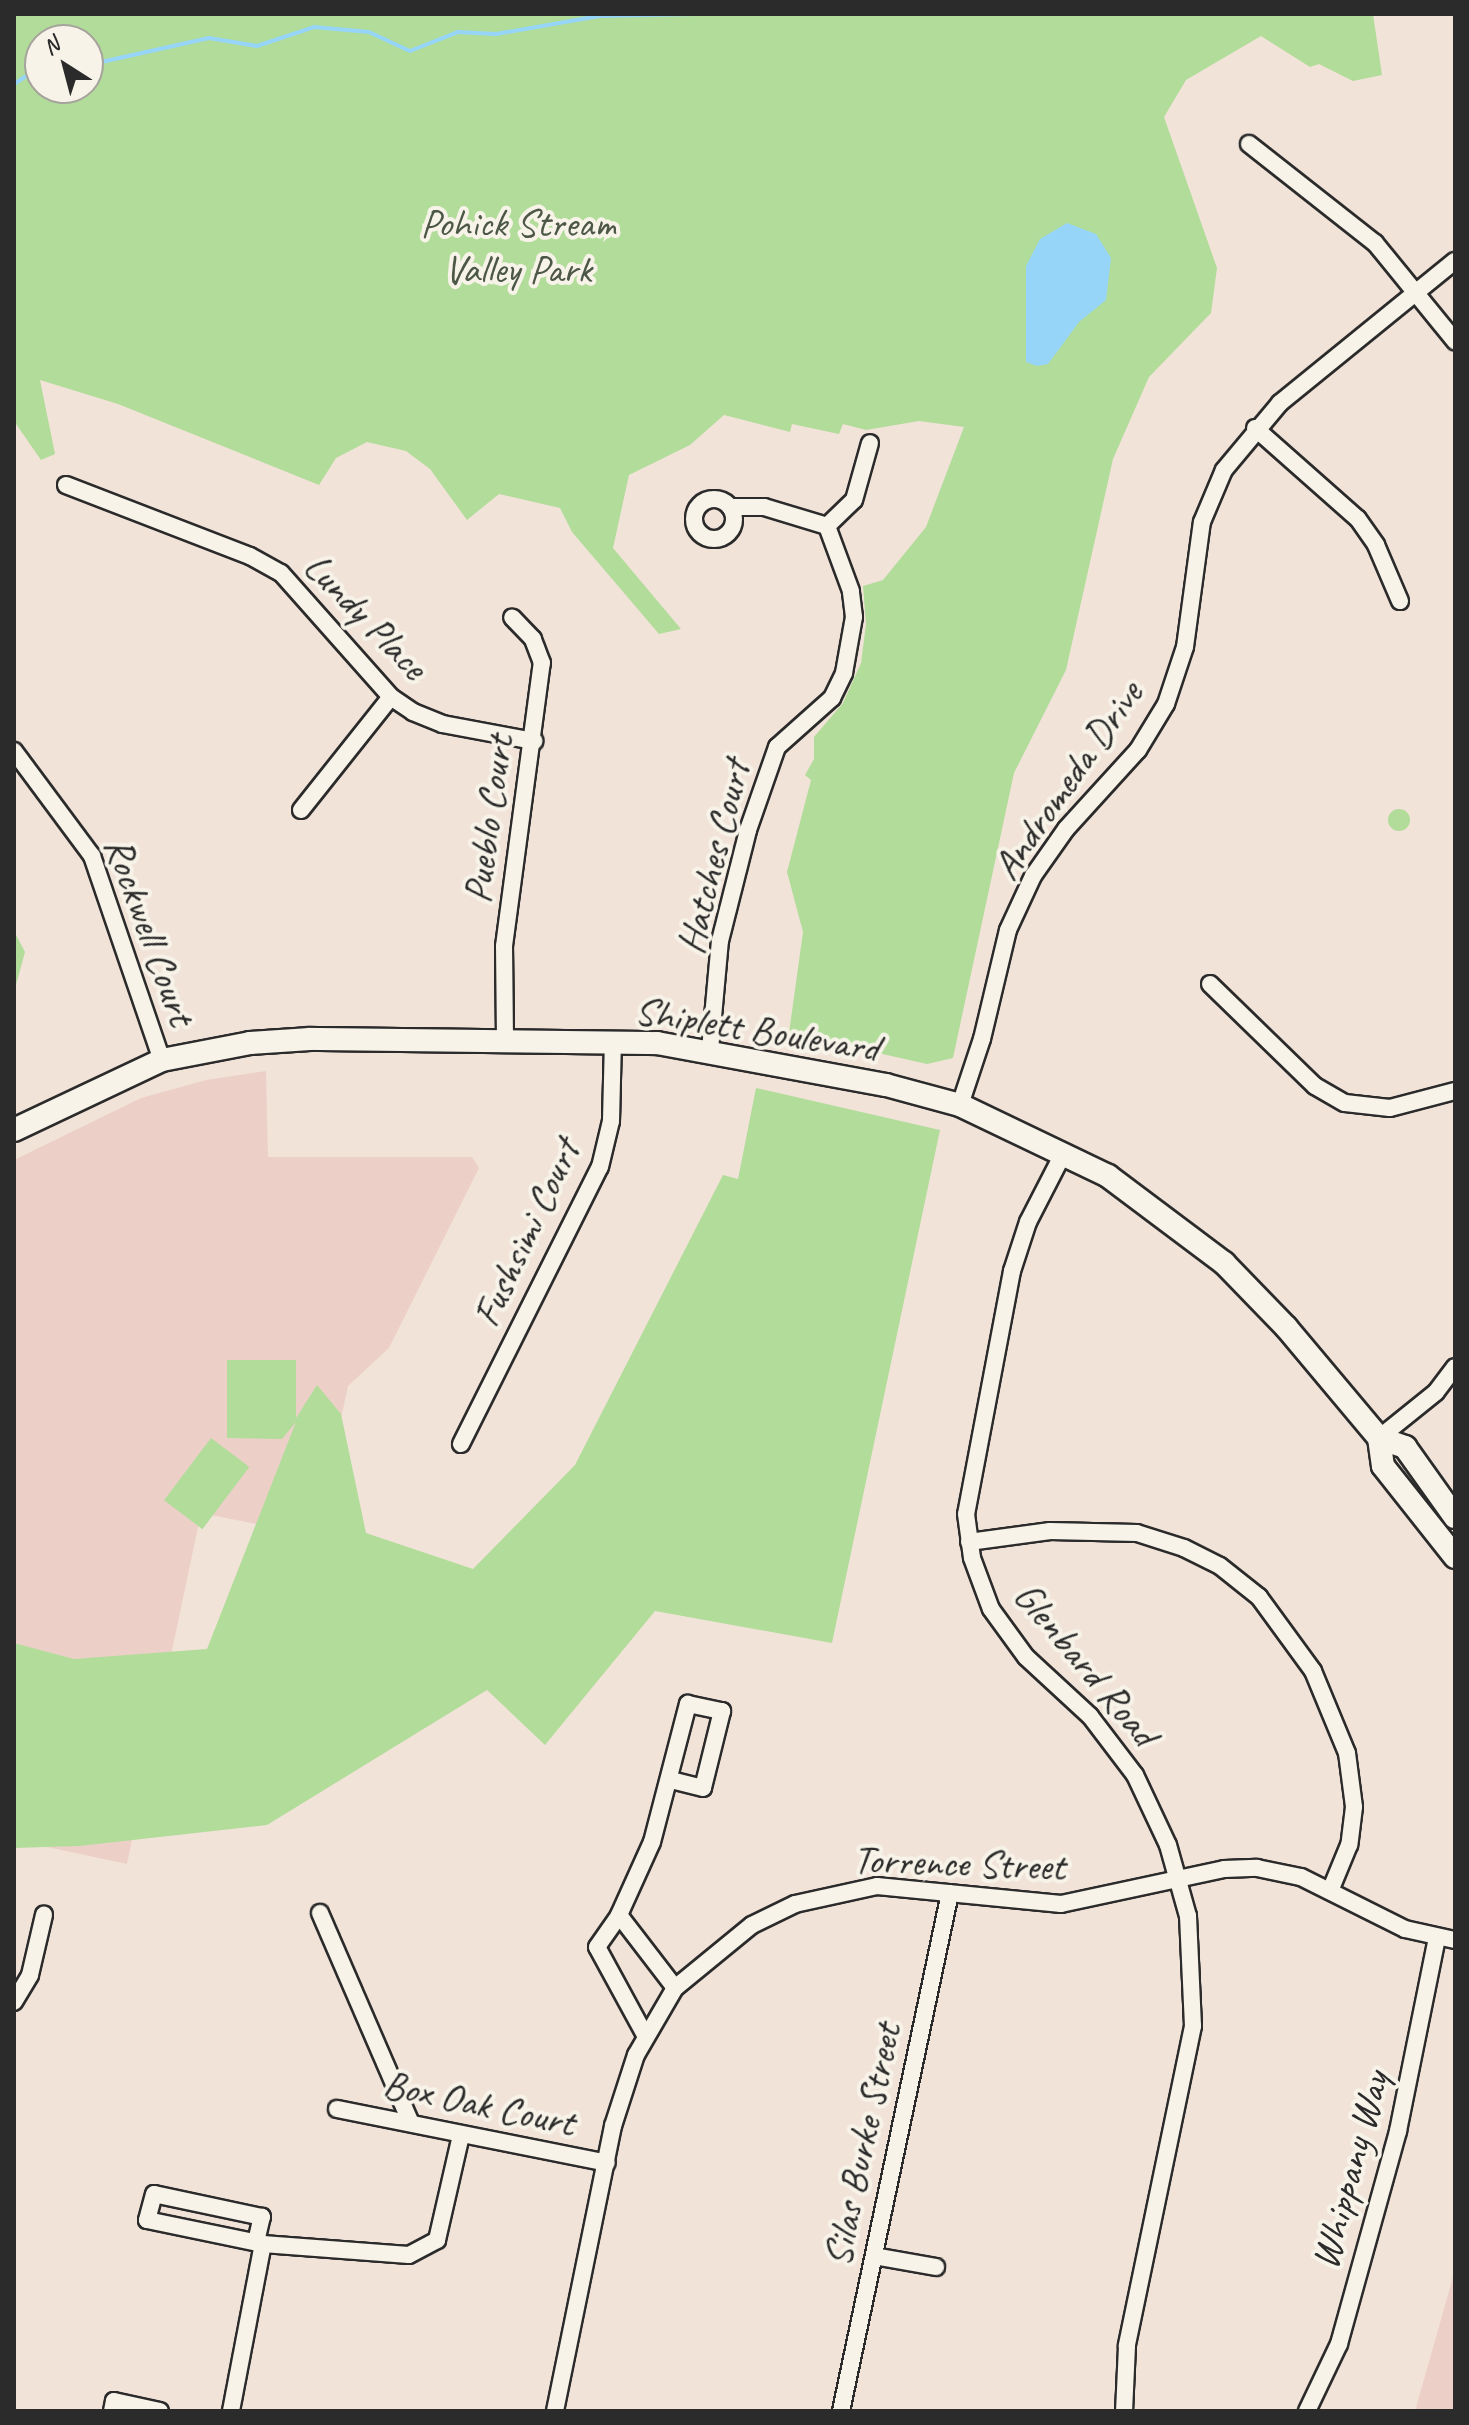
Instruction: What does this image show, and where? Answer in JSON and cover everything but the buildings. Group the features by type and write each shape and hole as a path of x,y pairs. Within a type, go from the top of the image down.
{"street":[{"path":"1249,144 1375,243 1455,341"},
{"name":"Andromeda Drive","path":"960,1105 982,1039 1008,930 1033,876 1066,829 1138,750 1166,704 1185,647 1202,522 1224,470 1255,428 1455,261"},
{"path":"1255,428 1358,519 1376,545 1400,601"},
{"path":"730,507 764,507 827,526 854,500 870,443"},
{"name":"Lundy Place","path":"66,485 250,556 281,573 391,697 443,724 534,741"},
{"name":"Hatches Court","path":"710,1050 720,941 748,830 777,747 832,698 852,640 851,591 827,526"},
{"name":"Pueblo Court","path":"505,1040 504,946 534,741 542,663 533,639 512,617"},
{"path":"301,810 391,697"},
{"name":"Rockwell Court","path":"14,751 92,856 162,1060"},
{"path":"1210,984 1315,1086 1345,1103 1390,1108 1455,1091"},
{"name":"Shiplett Boulevard","path":"14,1130 162,1060 275,1040 613,1041 710,1050 960,1105 1064,1152 1139,1196 1224,1263 1286,1327 1379,1438 1405,1447 1455,1517"},
{"name":"Fushsimi Court","path":"461,1444 600,1167 611,1121 613,1041"},
{"name":"Glenbard Road","path":"1064,1152 1028,1222 1012,1271 969,1486 969,1542 981,1588 1005,1631 1090,1716 1135,1775 1162,1828 1178,1880 1192,1947 1193,2026 1127,2346 1124,2411"},
{"path":"1379,1438 1436,1392 1455,1367"},
{"name":"Shiplett Boulevard","path":"1379,1438 1383,1466 1455,1557"},
{"path":"969,1542 1050,1531 1137,1533 1184,1548 1220,1566 1259,1597 1313,1671 1347,1753 1354,1807 1349,1845 1330,1891"},
{"path":"645,2035 597,1947 619,1915 652,1842 671,1780 688,1704 722,1711 703,1788 671,1780"},
{"name":"Torrence Street","path":"555,2411 622,2092 645,2035 675,1988 729,1939 795,1904 877,1886 1011,1903 1061,1904 1178,1880 1257,1868 1301,1877 1376,1918 1437,1938 1455,1940"},
{"name":"Silas Burke Street","path":"841,2411 950,1893"},
{"path":"320,1913 410,2121"},
{"path":"14,2002 30,1975 44,1915"},
{"path":"619,1915 675,1988"},
{"name":"Whippany Way","path":"1307,2411 1326,2379 1348,2313 1398,2131 1437,1938"},
{"name":"Box Oak Court","path":"337,2109 410,2121 461,2135 607,2163"},
{"path":"231,2411 260,2243 262,2217 154,2194 147,2220 260,2243 409,2255 437,2240 461,2135"},
{"path":"874,2256 936,2267"},
{"path":"112,2411 114,2401 160,2411"}],"shaded area":[{"path":"266,1071 268,1157 472,1157 479,1168 389,1348 348,1386 316,1536 201,1513 127,1864 14,1840 14,1160 141,1098 206,1080"},
{"path":"1455,2270 1455,2411 1415,2411"}],"green space":[{"name":"Pohick Stream Valley Park","path":"14,14 1373,14 1382,75 1353,81 1319,64 1310,67 1261,36 1186,80 1164,117 1217,268 1211,313 1149,377 1113,459 1066,670 1014,773 953,1058 927,1064 789,1033 803,932 787,872 811,780 805,775 814,759 814,737 843,703 861,663 866,624 863,586 883,580 926,527 964,427 919,421 866,430 843,424 839,434 792,424 790,432 724,415 690,445 629,475 613,548 681,629 659,634 572,532 560,508 499,494 467,520 430,469 406,451 367,442 336,458 319,485 118,404 40,380 55,454 41,460 14,421"},
{"path":"1399,809 1407,812 1410,820 1407,828 1399,831 1391,828 1388,820 1391,812"},
{"path":"14,931 25,952 14,992"},
{"path":"756,1088 940,1130 832,1643 655,1611 545,1745 487,1690 267,1825 79,1846 14,1848 14,1643 74,1659 207,1649 296,1422 282,1439 227,1438 227,1360 296,1360 296,1418 317,1385 341,1414 366,1533 473,1569 575,1465 723,1175 738,1179"},
{"path":"211,1438 249,1467 202,1529 164,1500"}],"water":[{"path":"1067,223 1096,234 1111,258 1106,300 1079,322 1048,364 1037,366 1026,362 1026,266 1040,239"}],"waterway":[{"path":"104,61 209,38 257,46 314,27 369,32 410,51 458,32 496,34 599,16 696,14"},
{"path":"14,84 24,77"}]}
